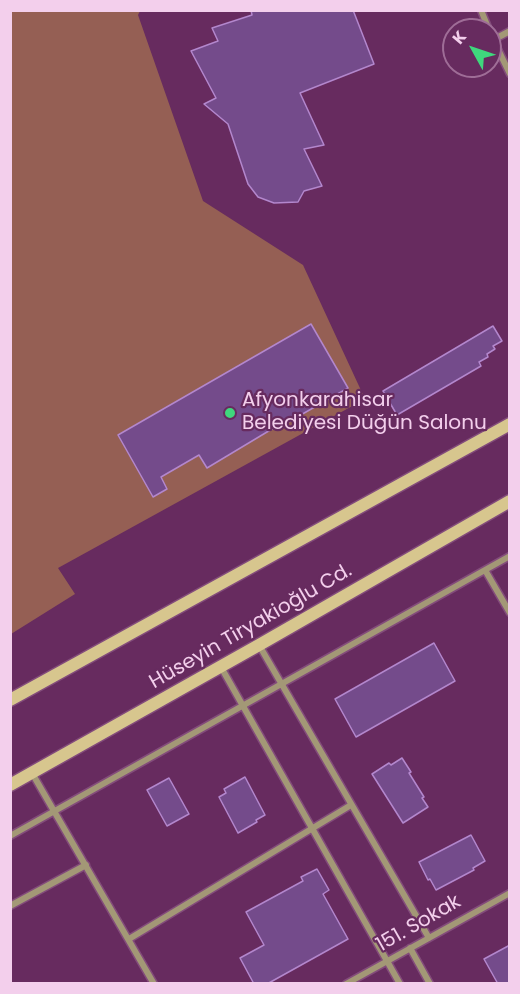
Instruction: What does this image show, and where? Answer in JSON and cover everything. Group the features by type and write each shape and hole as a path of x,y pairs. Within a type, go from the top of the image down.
{"street":[{"path":"502,58 510,74"},
{"path":"10,700 510,424"},
{"name":"Hüseyin Tiryakioğlu Cd.","path":"10,785 510,501"},
{"path":"10,836 510,556"},
{"path":"485,570 510,613"},
{"path":"259,645 429,938"},
{"path":"221,667 400,984"},
{"path":"32,773 154,984"},
{"path":"129,939 351,805"},
{"path":"10,906 86,865"},
{"name":"151. Sokak","path":"346,984 510,894"},
{"path":"410,948 430,984"}],"shaded area":[{"path":"11,11 140,11 138,15 203,201 303,265 365,399 58,568 75,594 11,634"}],"building":[{"path":"251,10 353,10 374,64 300,93 324,145 304,149 322,186 304,191 298,202 274,203 258,197 248,184 228,124 204,104 216,98 191,51 218,41 212,28 252,15"},
{"name":"Afyonkarahisar Belediyesi Düğün Salonu","path":"311,324 348,388 278,428 277,426 207,468 199,455 161,477 167,489 153,497 118,435"},
{"path":"493,326 502,341 493,346 495,349 487,354 488,357 479,362 481,366 397,415 383,391"},
{"path":"434,643 455,681 356,737 335,699"},
{"path":"402,758 428,807 403,823 372,774"},
{"path":"245,777 265,815 238,833 219,797 226,793 224,789"},
{"path":"169,778 189,814 167,826 147,790"},
{"path":"471,835 485,861 473,868 474,870 436,890 419,862"},
{"path":"317,869 329,890 323,894 348,939 267,984 254,984 240,958 264,945 246,912 303,881 301,877"},
{"path":"510,945 510,984 498,984 484,959"}],"place":[{"name":"Afyonkarahisar Belediyesi Düğün Salonu","path":"230,413"}]}
